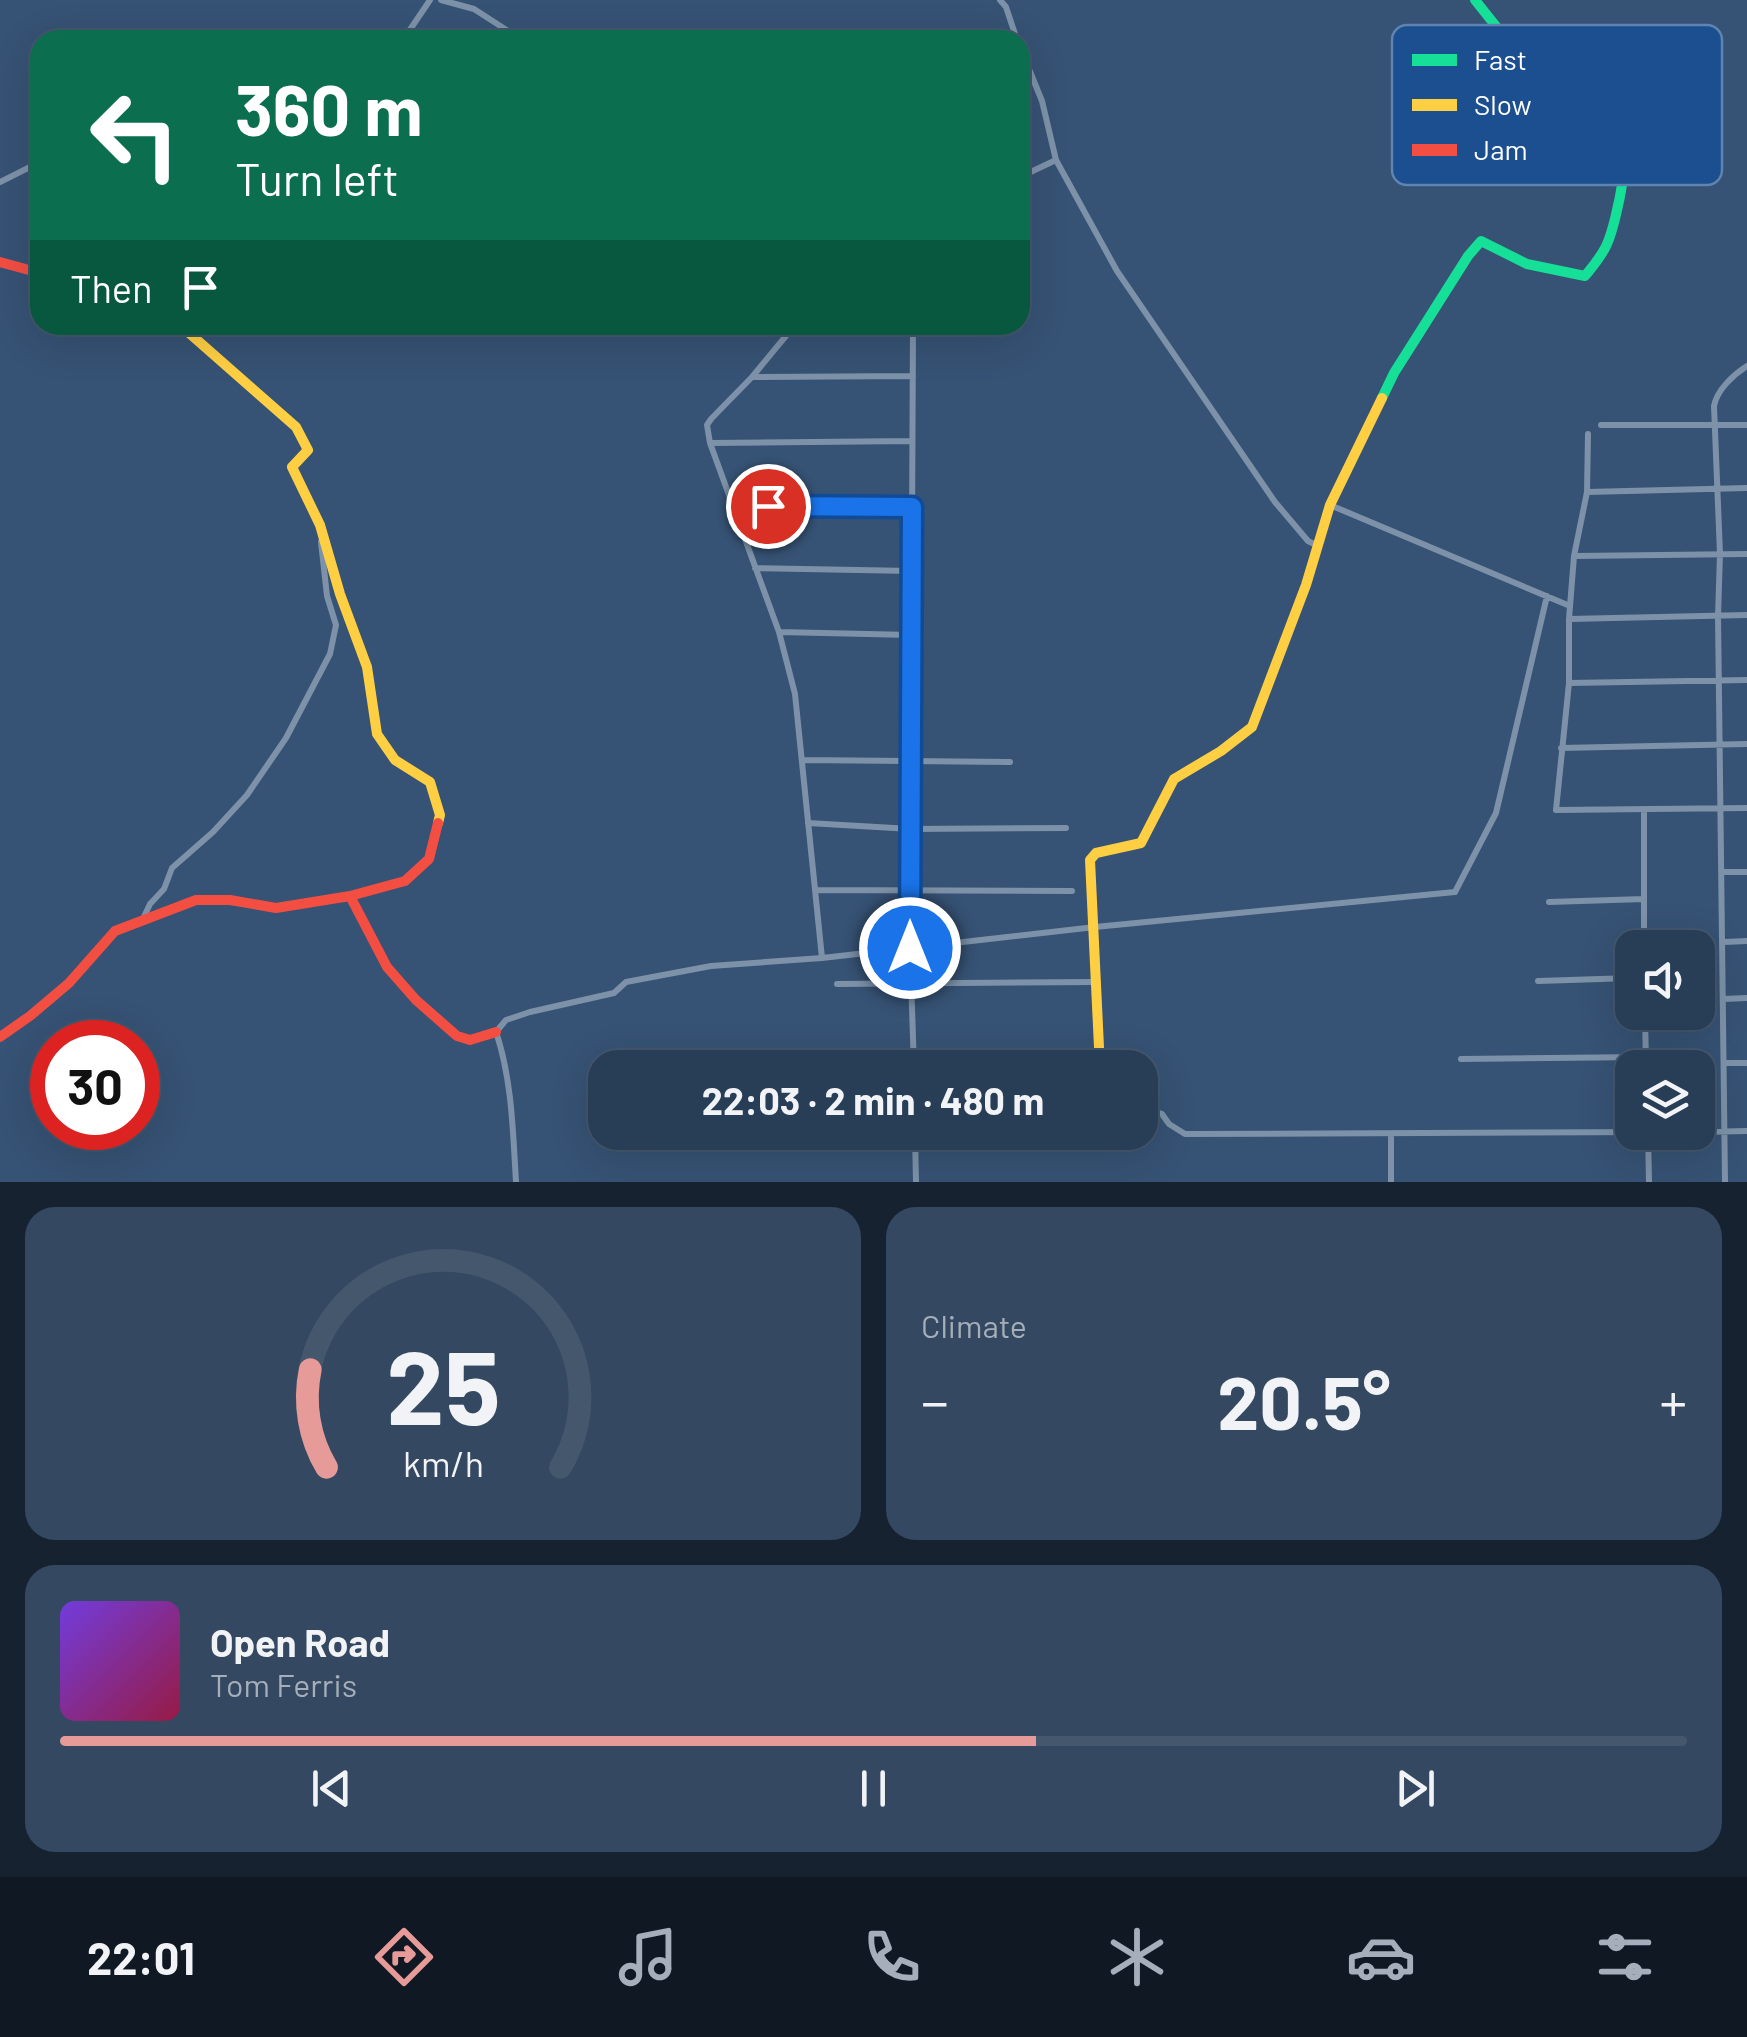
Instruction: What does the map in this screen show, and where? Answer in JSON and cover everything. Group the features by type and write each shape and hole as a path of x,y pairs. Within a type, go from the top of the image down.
{"street":[{"path":"410,30 430,0"},
{"path":"441,0 474,9 507,30"},
{"path":"1000,0 1014,30"},
{"path":"1475,0 1495,25"},
{"path":"1030,71 1042,101 1056,160 1118,271 1275,502 1308,541 1318,546"},
{"path":"1030,173 1056,160"},
{"path":"0,182 30,167"},
{"path":"1099,1050 1090,860 1096,853 1141,844 1174,780 1252,726 1306,585 1330,505 1394,373 1468,256 1481,241 1527,264 1586,276 1608,242 1621,185"},
{"path":"0,262 30,270"},
{"path":"0,1037 69,983 115,931 196,900 230,900 276,908 350,896 405,881 429,859 440,815 430,782 395,760 377,734 367,668 320,526 292,467 308,450 296,427 192,335"},
{"path":"787,335 707,425 710,443 779,632 795,694 822,958"},
{"path":"913,335 910,948 914,1050"},
{"path":"1725,1182 1720,554 1714,426 1716,398 1732,377 1747,366"},
{"path":"752,377 912,376"},
{"path":"1601,425 1747,426"},
{"path":"1588,434 1587,492 1574,556 1556,810 1747,808"},
{"path":"710,443 912,441"},
{"path":"1587,492 1747,488"},
{"path":"1330,505 1570,606"},
{"path":"732,506 912,507"},
{"path":"142,920 164,888 172,868 247,796 286,738 330,654 336,626 327,596 320,526"},
{"path":"1574,556 1747,554"},
{"path":"755,568 912,570"},
{"path":"350,896 387,967 416,1000 457,1036 470,1040 496,1032 506,1020 614,992 626,982 711,966 822,958 1455,892 1496,813 1547,596"},
{"path":"1569,619 1747,615"},
{"path":"779,632 912,635"},
{"path":"1568,683 1747,680"},
{"path":"1562,748 1747,744"},
{"path":"802,760 1010,762"},
{"path":"1644,809 1644,930"},
{"path":"808,823 911,829 1066,828"},
{"path":"1722,872 1747,872"},
{"path":"815,890 1072,891"},
{"path":"1549,902 1644,899"},
{"path":"1724,942 1747,941"},
{"path":"1538,980 1615,978"},
{"path":"837,984 1096,982"},
{"path":"1723,999 1747,998"},
{"path":"496,1032 513,1126 516,1182"},
{"path":"1462,1058 1615,1057"},
{"path":"1724,1064 1747,1063"},
{"path":"1158,1113 1184,1134 1615,1133"},
{"path":"1715,1131 1747,1130"},
{"path":"1391,1182 1392,1135"},
{"path":"915,1150 916,1182"},
{"path":"1648,1150 1649,1182"}],"traffic: fast":[{"path":"1475,0 1495,25"},
{"path":"1382,398 1394,373 1481,241 1527,264 1585,276 1605,248 1622,185"}],"traffic: slow":[{"path":"191,335 296,427 308,450 292,467 320,525 367,667 377,734 395,760 430,782 440,815 438,823"},
{"path":"1099,1050 1090,860 1096,853 1141,843 1174,779 1252,727 1306,585 1330,505 1382,398"}],"traffic: jam":[{"path":"0,262 30,270"},
{"path":"350,896 405,881 429,859 438,823"},
{"path":"0,1037 69,983 115,931 196,900 230,900 276,908 350,896 387,967 416,1000 457,1036 470,1040 496,1032"}],"route":[{"path":"768,506 912,507 910,948"}]}
